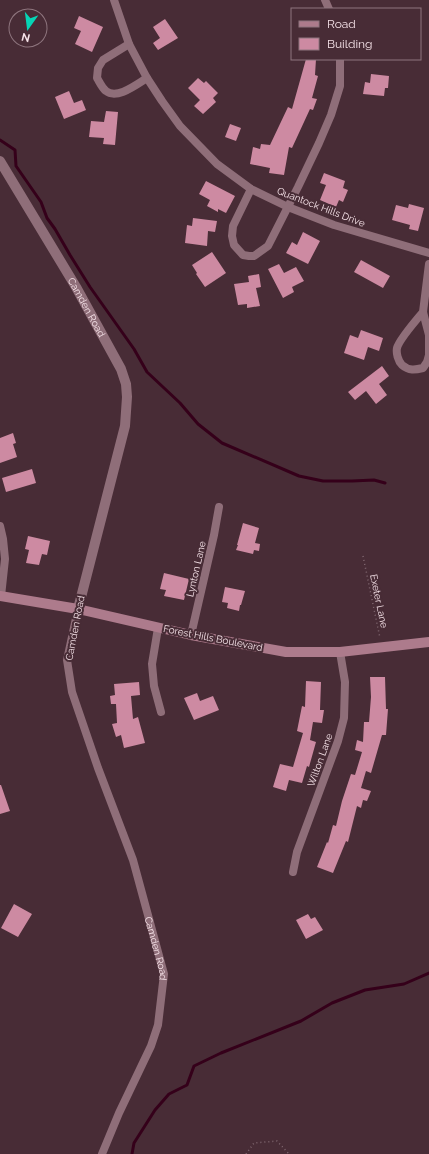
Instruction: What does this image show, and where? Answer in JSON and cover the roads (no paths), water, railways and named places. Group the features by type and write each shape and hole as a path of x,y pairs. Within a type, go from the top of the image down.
{"main road":[{"name":"Forest Hills Boulevard","path":"0,596 78,609 191,635 286,652 340,652 429,642"}],"street":[{"name":"Quantock Hills Drive","path":"114,0 129,44 147,78 180,126 217,164 251,189 288,207 334,225 429,253"},
{"path":"129,44 104,60 98,68 97,78 106,91 113,94 122,93 147,78"},
{"path":"251,189 233,226 232,236 234,245 243,255 254,256 268,246 331,115 340,86 340,60"},
{"name":"Camden Road","path":"0,161 76,287 121,369 126,384 127,397 125,426 78,609 67,660 72,692 98,768 133,860 164,974 158,1025 151,1046 119,1113 102,1154"},
{"path":"423,312 397,348 397,357 400,363 406,368 414,370 423,368 429,355 429,335 423,312 429,264"},
{"name":"Lynton Lane","path":"191,635 219,507"},
{"path":"0,526 5,560 0,596"},
{"path":"158,628 152,664 154,686 161,712"},
{"name":"Wilton Lane","path":"293,872 297,852 338,741 344,718 345,682 340,652"}],"waterway":[{"path":"0,140 15,150 16,166 41,202 47,218 90,287 134,349 147,372 180,403 198,424 222,443 299,476 323,481 374,480 385,483"},
{"path":"132,1154 134,1143 155,1110 169,1094 187,1085 194,1066 221,1053 301,1021 332,1003 365,990 404,984 429,973"}]}
